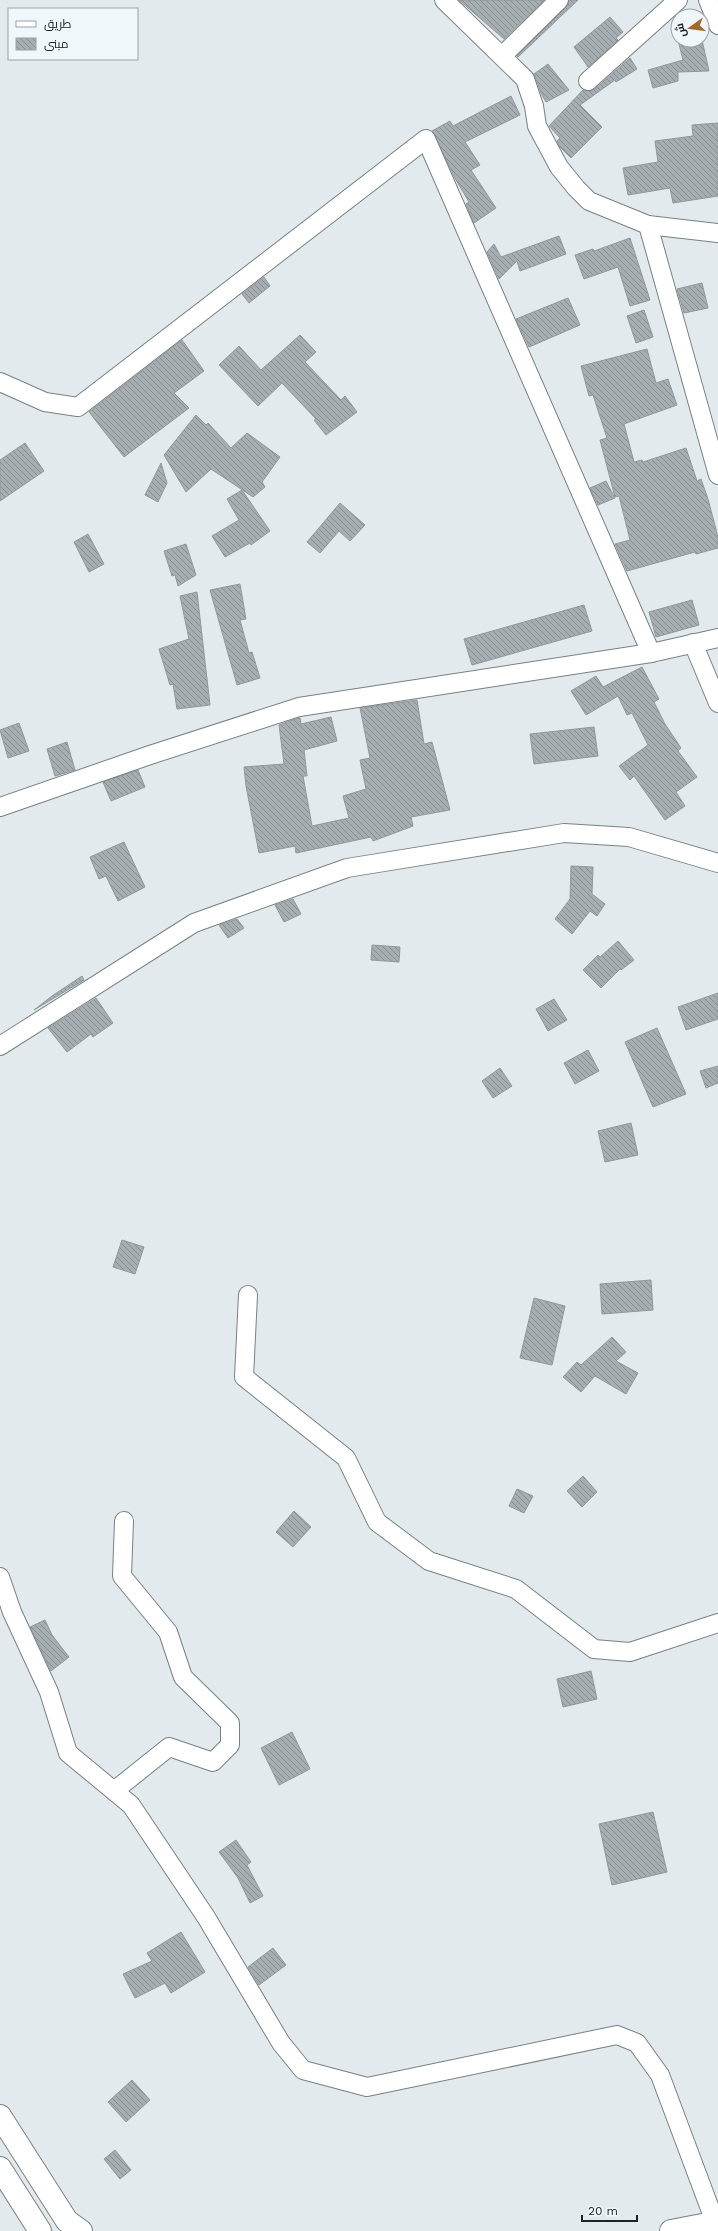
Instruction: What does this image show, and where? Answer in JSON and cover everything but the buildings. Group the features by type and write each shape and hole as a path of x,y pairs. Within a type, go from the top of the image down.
{"street":[{"path":"444,0 525,79 534,106 537,126 559,167 589,201 648,225 718,233"},
{"path":"502,56 559,0"},
{"path":"588,81 678,0"},
{"path":"708,0 718,25"},
{"path":"0,382 45,402 78,407 426,139 651,653"},
{"path":"648,225 718,475"},
{"path":"0,807 150,755 299,707 651,653 718,638"},
{"path":"693,643 718,703"},
{"path":"0,1046 194,923 347,868 564,833 629,837 718,863"},
{"path":"248,1295 244,1377 346,1458 377,1522 429,1561 516,1589 594,1650 630,1652 718,1623"},
{"path":"114,1791 169,1747 213,1762 230,1745 230,1723 183,1677 168,1632 122,1576 124,1521"},
{"path":"0,1577 12,1612 49,1692 68,1753 131,1804 206,1917 281,2043 303,2070 367,2087 617,2035 637,2043 660,2075 717,2222 671,2231"},
{"path":"0,2116 67,2221 81,2231"},
{"path":"0,2168 40,2231"}]}
